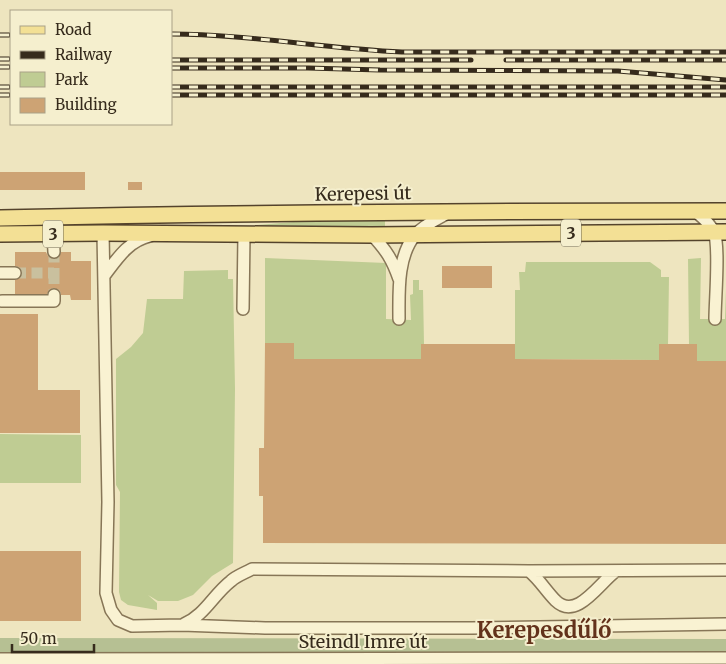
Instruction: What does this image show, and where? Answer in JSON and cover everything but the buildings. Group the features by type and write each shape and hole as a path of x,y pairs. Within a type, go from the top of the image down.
{"main road":[{"name":"Kerepesi út","path":"0,218 452,212 726,211"},
{"name":"3","path":"0,234 415,235 720,232"}],"lane":[{"path":"695,211 720,232 716,247 721,264 715,319"},
{"path":"399,319 400,281 406,250 415,235 429,223 452,212"},
{"path":"103,233 108,502 106,593 111,610 118,620 132,626 182,625 266,628 472,628 726,624"},
{"path":"54,234 54,252"},
{"path":"104,276 118,257 132,244 144,237 160,234"},
{"path":"243,309 244,234"},
{"path":"372,235 386,250 400,281"},
{"path":"0,273 15,273"},
{"path":"2,301 54,301 54,295"},
{"path":"182,625 194,620 204,611 231,580 252,569 726,570"},
{"path":"529,571 537,577 557,602 566,606 580,604 590,596 605,578 616,571"},
{"path":"548,591 552,578 558,571"},
{"path":"581,571 586,576 590,596"},
{"name":"Steindl Imre út","path":"0,659 149,662 663,662 726,658"}],"green space":[{"path":"385,219 385,228 257,225 318,220"},
{"path":"265,258 386,263 386,319 411,320 410,295 413,294 413,280 419,280 419,290 423,290 424,344 421,344 421,359 294,359 293,343 265,343"},
{"path":"701,258 700,319 725,319 726,289 726,361 697,361 689,344 688,259"},
{"path":"526,262 650,262 661,270 661,277 669,277 668,344 659,344 659,360 515,359 515,290 520,290 519,272 525,272"},
{"path":"228,270 228,279 233,279 235,389 233,563 212,576 193,595 178,601 158,601 148,595 157,603 157,610 128,605 121,600 119,592 120,492 116,485 116,359 131,347 143,333 147,299 183,299 184,271"},
{"path":"0,434 81,435 81,483 0,483"},
{"path":"0,638 726,639 726,664 0,664"}],"tunnel":[{"path":"15,273 54,273 54,252"},
{"path":"54,273 54,295"}],"railway":[{"path":"172,34 229,36 402,52 726,52"},
{"path":"0,35 10,35"},
{"path":"0,59 10,59"},
{"path":"172,60 471,60"},
{"path":"506,60 726,60"},
{"path":"0,67 10,67"},
{"path":"172,68 618,71 726,80"},
{"path":"0,87 10,87"},
{"path":"172,87 726,87"},
{"path":"0,95 10,95"},
{"path":"172,95 726,95"}],"district":[{"name":"Kerepesdűlő","path":"544,630"}]}
